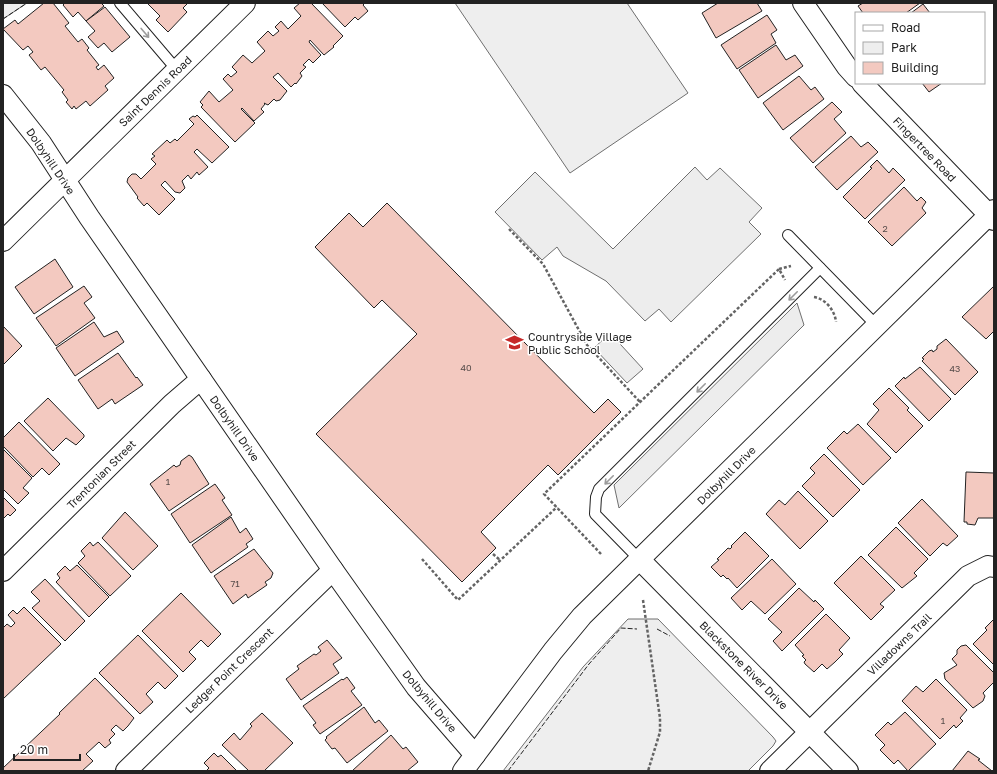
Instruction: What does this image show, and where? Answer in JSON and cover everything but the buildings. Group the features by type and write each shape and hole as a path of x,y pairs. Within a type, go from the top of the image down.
{"street":[{"name":"Saint Dennis Road","path":"64,179 245,3"},
{"path":"803,3 847,67 855,76"},
{"name":"Fingertree Road","path":"863,84 992,215"},
{"name":"Dolbyhill Drive","path":"3,95 41,143 64,179 332,570 416,687 475,754"},
{"path":"3,241 64,179"},
{"name":"Dolbyhill Drive","path":"463,771 582,616 992,215"},
{"name":"Trentonian Street","path":"3,571 172,404 201,379"},
{"name":"Blackstone River Drive","path":"639,559 848,771"},
{"name":"Villadowns Trail","path":"770,771 968,576 988,566 994,567"},
{"name":"Ledger Point Crescent","path":"126,771 332,570"}],"lane":[{"path":"120,3 177,70"},
{"path":"788,235 877,326"},
{"path":"639,559 595,514 596,497 600,489 820,268"}],"path":[{"path":"509,229 543,264 587,345 640,402"},
{"path":"601,554 544,494 663,378 779,269 791,266"},
{"path":"779,269 787,283"},
{"path":"810,297 817,298 829,306 836,317 836,322"},
{"path":"422,559 458,600 557,507"},
{"path":"494,554 500,560"},
{"path":"643,600 660,718 660,732 648,771"}],"green space":[{"path":"3,3 27,3 3,19"},
{"path":"455,3 627,3 688,93 570,173"},
{"path":"628,619 658,619 773,737 776,741 773,746 748,771 503,771 583,667"}],"shaded area":[{"path":"695,167 707,180 720,168 762,208 749,222 761,234 671,322 659,309 645,321 606,281 563,256 557,247 542,260 495,212 535,172 613,249"},
{"path":"797,303 804,325 619,508 614,485"},
{"path":"610,333 643,369 627,383 594,348"}],"fence":[{"path":"3,19 27,3"},
{"path":"508,771 589,664 621,628 637,629"},
{"path":"657,629 670,636"}],"place":[{"name":"Countryside Village Public School","path":"515,342"}]}
